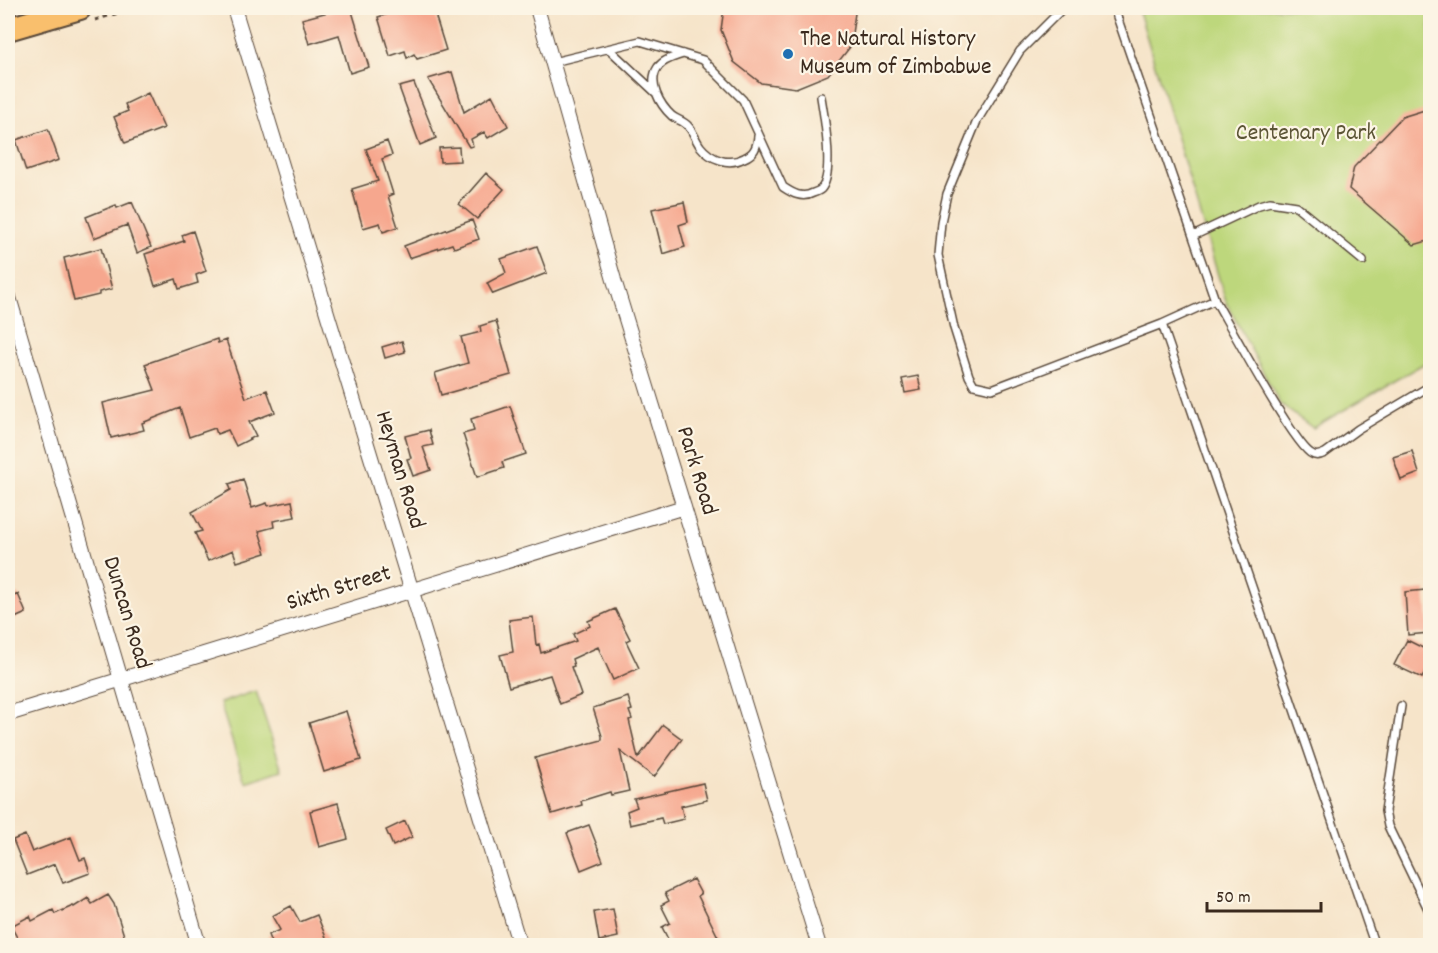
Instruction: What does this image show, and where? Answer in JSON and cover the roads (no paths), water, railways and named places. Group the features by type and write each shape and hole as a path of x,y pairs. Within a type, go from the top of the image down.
{"highway":[{"path":"8,28 80,8"}],"street":[{"name":"Heyman Road","path":"234,8 520,945"},
{"name":"Park Road","path":"537,8 614,280 819,945"},
{"name":"Duncan Road","path":"8,294 199,945"},
{"name":"Sixth Street","path":"8,714 684,507"}],"lane":[{"path":"1063,8 1020,51 1015,59 977,121 947,194 941,222 938,255 954,328 969,376 974,385 992,389 1162,324 1215,300"},
{"path":"1114,8 1215,300 1282,416 1305,449 1312,454 1325,453 1358,429 1431,386"},
{"path":"553,62 640,41 704,60 743,100 783,187 794,195 809,195 821,189 826,179 829,145 822,97"},
{"path":"609,49 656,93"},
{"path":"684,54 668,59 658,67 654,81 656,93 661,104 674,117 686,124 704,151 722,162 735,163 750,155 757,146 758,134"},
{"path":"1193,236 1259,205 1270,202 1282,203 1296,206 1363,261"},
{"path":"1162,324 1375,945"},
{"path":"1401,706 1385,811 1388,826 1431,913"}],"place":[{"name":"The Natural History Museum of Zimbabwe","path":"788,54"}],"park label":[{"name":"Centenary Park","path":"1306,134"}]}
